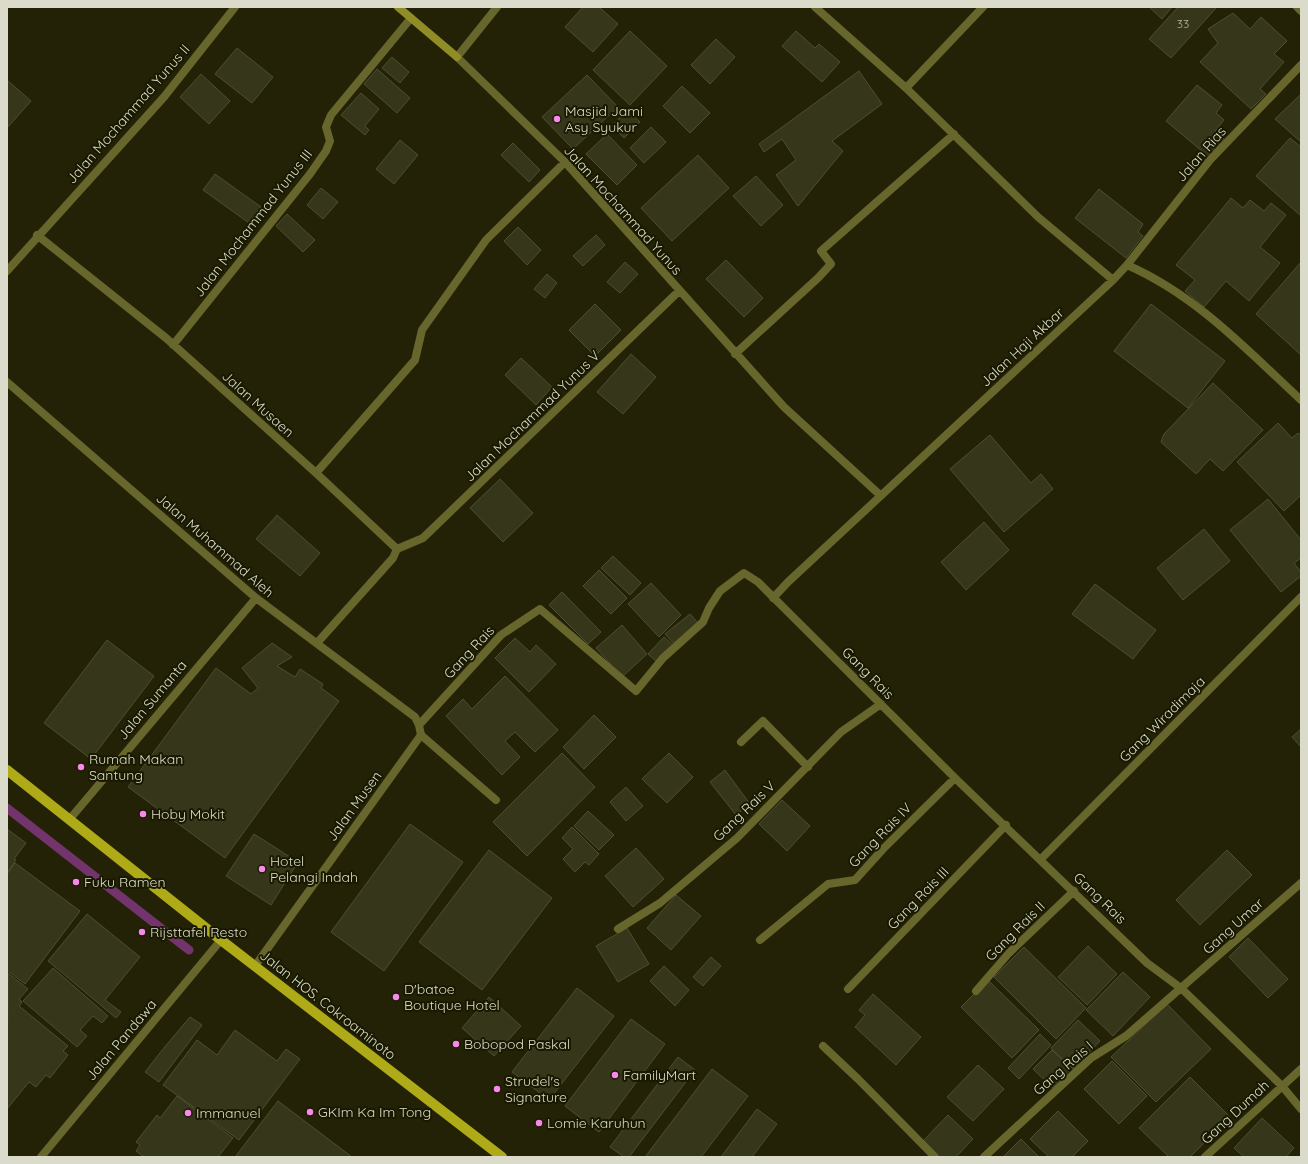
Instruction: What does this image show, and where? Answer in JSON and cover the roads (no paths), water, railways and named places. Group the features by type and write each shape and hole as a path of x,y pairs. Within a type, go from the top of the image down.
{"main road":[{"name":"Jalan HOS. Cokroaminoto","path":"7,770 221,940 502,1157"}],"street":[{"name":"Jalan Mochammad Yunus II","path":"37,236 164,97 236,7"},
{"name":"Jalan Mochammad Yunus","path":"398,7 457,57 564,162 679,292 784,407 880,495"},
{"path":"457,57 497,7"},
{"path":"815,7 906,88 1038,217 1113,280"},
{"path":"906,88 983,7"},
{"path":"1297,7 1301,11"},
{"name":"Jalan Mochammad Yunus III","path":"173,345 310,174 326,151 330,141 326,127 331,115 411,18"},
{"name":"Jalan Rias","path":"1127,265 1210,160 1301,66"},
{"path":"735,354 818,278 831,264 821,251 954,134"},
{"path":"316,473 416,360 422,330 486,240 564,162"},
{"path":"7,271 37,236"},
{"name":"Jalan Musaen","path":"37,236 136,313 173,345 316,473 397,549"},
{"path":"1127,265 1147,274 1175,291 1210,317 1301,400"},
{"name":"Jalan Haji Akbar","path":"773,598 880,495 1113,280 1127,265"},
{"name":"Jalan Mochammad Yunus V","path":"397,549 423,538 679,292"},
{"name":"Jalan Muhammad Aleh","path":"7,382 256,598 317,643 417,721"},
{"path":"317,643 393,558 397,549"},
{"name":"Gang Rais","path":"417,721 501,634 540,609 636,691 663,658 703,622 709,608 720,591 744,573 758,582 955,778 1041,859 1147,963 1182,989 1282,1086 1301,1109"},
{"name":"Gang Wiradimaja","path":"1041,859 1301,597"},
{"name":"Jalan Sumanta","path":"69,820 256,598"},
{"name":"Gang Rais V","path":"618,929 660,903 737,838 841,732 881,704"},
{"path":"741,742 763,720 808,767"},
{"path":"417,721 421,735 496,800"},
{"name":"Jalan Musen","path":"255,966 421,735"},
{"name":"Gang Rais IV","path":"760,940 828,884 855,880 883,848 955,778"},
{"name":"Gang Rais III","path":"848,989 1006,826"},
{"name":"Gang Umar","path":"1182,989 1301,883"},
{"name":"Gang Rais II","path":"976,991 1009,953 1074,891"},
{"name":"Jalan Pandawa","path":"41,1157 221,940"},
{"name":"Gang Rais I","path":"984,1157 1091,1058 1126,1036 1182,989"},
{"path":"823,1046 935,1157"},
{"name":"Gang Dumah","path":"1205,1157 1301,1069"}],"waterway":[{"path":"7,808 189,950"}],"place":[{"name":"Masjid Jami Asy Syukur","path":"557,119"},
{"name":"Rumah Makan Santung","path":"81,767"},
{"name":"Hoby Mokit","path":"143,814"},
{"name":"Hotel Pelangi Indah","path":"262,869"},
{"name":"Fuku Ramen","path":"76,882"},
{"name":"Rijsttafel Resto","path":"142,932"},
{"name":"D'batoe Boutique Hotel","path":"396,997"},
{"name":"Bobopod Paskal","path":"456,1044"},
{"name":"FamilyMart","path":"615,1075"},
{"name":"Strudel's Signature","path":"497,1089"},
{"name":"GKIm Ka Im Tong","path":"310,1112"},
{"name":"Immanuel","path":"188,1113"},
{"name":"Lomie Karuhun","path":"539,1123"}]}
